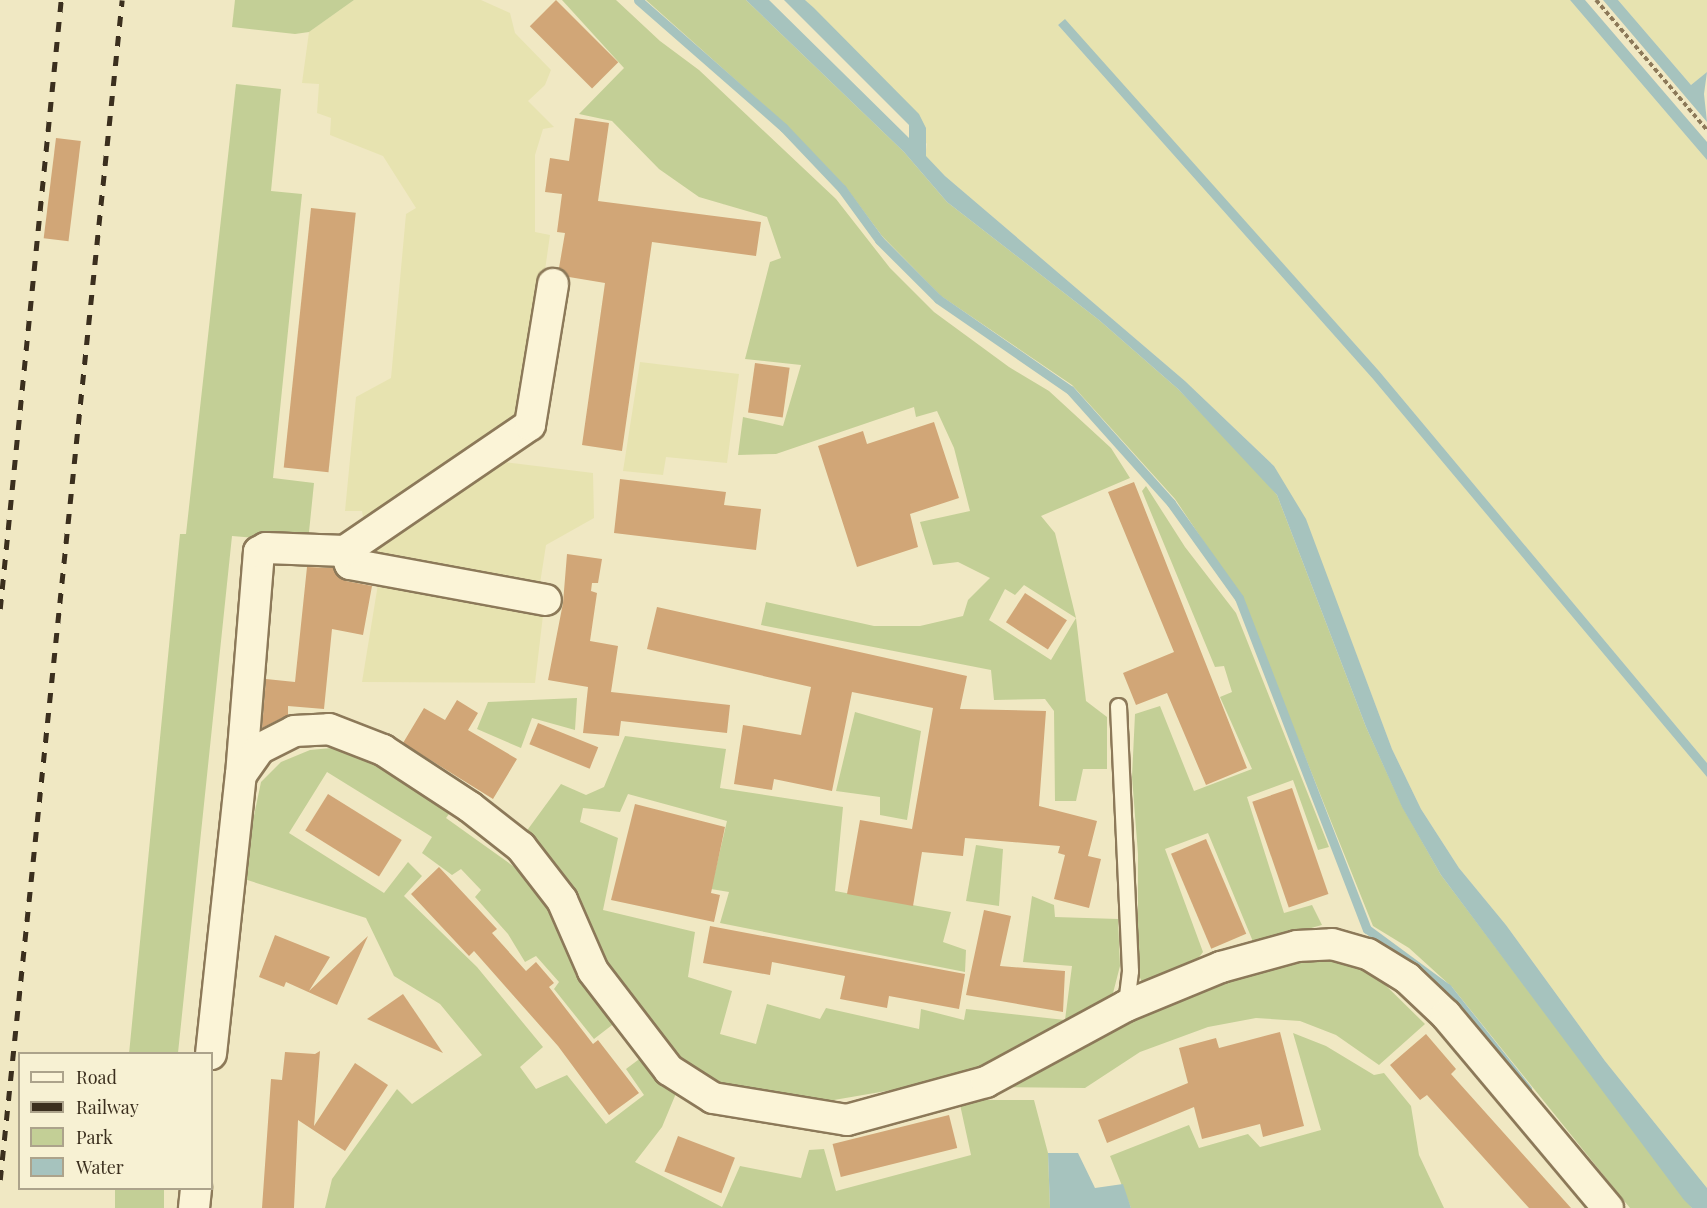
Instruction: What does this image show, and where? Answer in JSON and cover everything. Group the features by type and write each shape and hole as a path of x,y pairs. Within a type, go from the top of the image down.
{"street":[{"path":"211,1052 241,775 260,552 266,548 345,551 530,425 553,284"},
{"path":"345,551 350,564 546,600"},
{"path":"241,775 259,749 294,731 329,729 383,750 470,807 521,847 562,900 594,970 669,1070 713,1098 847,1120 986,1082 1126,1006 1221,967 1297,946 1332,944 1368,954 1407,978 1446,1015 1608,1208"},
{"path":"194,1208 196,1190"}],"lane":[{"path":"1118,706 1130,971 1126,1006"}],"path":[{"path":"1596,0 1707,130"}],"shaded area":[{"path":"354,0 481,0 510,13 515,33 551,70 545,85 528,101 554,127 543,129 535,155 535,232 550,235 525,411 365,528 362,511 345,511 356,397 391,378 406,214 416,208 383,156 330,135 331,118 317,113 319,84 302,83 309,32"},
{"path":"805,0 1570,0 1707,160 1707,763 1379,371 1065,20 1058,25 1373,379 1707,777 1707,1188 1605,1061 1506,925 1459,868 1421,809 1392,749 1340,611 1274,466 1185,381 945,176 925,156 927,144"},
{"path":"1618,0 1707,0 1707,72 1691,85"},
{"path":"640,362 739,374 727,463 666,457 663,475 623,471"},
{"path":"497,461 593,473 594,518 546,545 539,590 362,556"},
{"path":"379,578 544,607 535,683 362,682"}],"green space":[{"path":"235,0 354,0 309,32 295,34 232,27"},
{"path":"562,0 616,0 660,41 699,70 836,199 890,268 934,312 1009,367 1049,391 1111,448 1130,478 1041,516 1055,533 1076,618 1086,701 1107,717 1107,769 1083,769 1076,801 1055,801 1054,711 1045,699 994,700 991,670 761,625 766,602 874,626 920,626 963,616 968,600 990,578 958,562 933,565 920,522 970,511 954,448 937,411 916,417 914,407 776,454 738,455 743,417 783,426 801,365 745,359 770,262 781,258 767,217 699,197 659,169 612,121 579,114 624,68","holes":["1024,585 1076,618 1051,660 989,620 1005,589 1015,595"]},
{"path":"646,0 746,0 904,152 947,202 1099,320 1178,389 1262,477 1277,495 1366,727 1402,806 1441,875 1692,1208 1630,1208 1452,987 1409,948 1373,926 1241,597 1175,499 1072,385 941,296 882,236 845,186 786,125"},
{"path":"236,84 281,89 271,191 302,194 273,478 314,483 308,542 232,536 178,1052 129,1052 180,534 186,534"},
{"path":"1146,486 1185,547 1236,613 1329,847 1318,850 1293,780 1247,797 1284,913 1312,905 1322,925 1254,944 1208,833 1165,849 1203,952 1190,969 1144,987 1138,973 1138,854 1132,777 1135,714 1160,706 1194,791 1252,769 1220,697 1232,692 1224,666 1215,667 1142,491"},
{"path":"577,698 575,730 532,718 521,748 477,729 488,702"},
{"path":"855,712 921,731 907,820 880,815 880,797 836,791"},
{"path":"625,736 726,749 720,788 843,807 835,891 951,912 943,942 966,950 965,972 720,923 729,892 711,889 727,821 628,794 620,812 583,808 580,822 618,838 603,910 695,932 688,977 732,991 720,1034 756,1044 767,1004 820,1019 826,1008 919,1029 921,1009 964,1020 966,1009 1065,1020 1072,966 1023,962 1032,896 1054,905 1055,917 1118,919 1120,966 1111,1001 979,1072 950,1080 834,1100 776,1099 695,1077 608,972 523,836 561,784 586,795 604,787"},
{"path":"342,747 379,762 452,810 446,818 513,866 553,910 616,1022 594,1039 554,989 559,982 536,956 525,962 508,934 475,897 481,890 461,869 452,875 422,853 432,837 327,772 289,833 384,893 408,862 422,876 404,896 477,967 543,1047 520,1067 536,1089 567,1075 606,1124 644,1095 626,1069 642,1057 677,1091 662,1127 635,1162 722,1207 740,1166 801,1178 809,1150 824,1149 836,1191 971,1155 959,1100 1034,1100 1048,1153 1050,1208 325,1208 332,1179 397,1089 412,1104 482,1055 440,1004 394,976 366,918 241,878 261,782 281,762 310,750"},
{"path":"976,845 1003,849 999,906 966,901"},
{"path":"1299,953 1334,958 1370,970 1425,1024 1379,1065 1336,1035 1300,1021 1256,1018 1208,1027 1140,1052 1085,1088 996,1087 1110,1026"},
{"path":"1293,1033 1326,1046 1374,1075 1384,1073 1411,1106 1419,1155 1444,1208 1131,1208 1110,1156 1189,1125 1199,1148 1248,1134 1260,1147 1321,1130"},
{"path":"115,1190 164,1190 164,1208 115,1208"}],"water":[{"path":"746,0 769,0 909,138 909,125 784,0 805,0 919,114 926,128 926,156 945,176 1185,381 1274,466 1306,519 1392,749 1421,809 1459,868 1506,925 1605,1061 1707,1188 1707,1208 1692,1208 1684,1200 1441,875 1402,807 1366,727 1277,495 1178,389 1099,320 947,202 904,152"},
{"path":"1570,0 1585,0 1707,142 1707,160"},
{"path":"1603,0 1618,0 1691,85 1707,72 1704,94 1707,122"},
{"path":"1065,19 1379,371 1707,763 1707,777 1373,379 1058,25"},
{"path":"1048,1153 1078,1153 1095,1188 1123,1184 1131,1208 1050,1208"}],"building":[{"path":"556,0 618,62 592,88 530,26"},
{"path":"575,118 609,123 598,201 761,222 756,256 652,242 622,451 582,445 605,283 569,277 559,268 565,233 557,232 562,194 545,192 550,158 569,161"},
{"path":"56,138 81,141 69,241 44,238"},
{"path":"311,208 356,213 328,472 284,468"},
{"path":"755,363 790,368 783,417 748,413"},
{"path":"934,422 959,498 910,514 918,547 857,567 818,446 863,431 867,444"},
{"path":"620,479 726,492 724,505 761,509 756,550 614,533"},
{"path":"1134,482 1247,768 1206,785 1167,693 1136,705 1123,673 1174,652 1108,492"},
{"path":"567,554 602,559 598,583 592,583 591,591 597,593 590,641 618,646 611,692 730,705 727,733 621,721 619,736 583,733 588,687 548,680 563,603"},
{"path":"307,567 333,568 346,581 372,586 363,635 332,629 324,709 288,706 288,715 262,728 266,679 295,682"},
{"path":"1025,593 1067,620 1048,650 1006,622"},
{"path":"657,607 967,676 960,709 1046,711 1039,806 1097,821 1088,856 1101,859 1089,908 1054,899 1065,855 1058,853 1060,846 965,838 963,856 922,852 913,906 847,894 860,820 912,829 933,708 852,692 832,791 774,779 772,790 734,784 743,725 801,735 811,687 647,649"},
{"path":"457,700 478,713 468,730 517,759 493,799 403,743 424,708 445,720"},
{"path":"538,723 598,747 590,769 529,744"},
{"path":"1292,788 1328,894 1289,908 1252,802"},
{"path":"328,794 402,840 379,877 305,830"},
{"path":"635,804 725,827 711,893 720,895 714,922 611,900"},
{"path":"1206,839 1246,934 1211,949 1171,854"},
{"path":"439,867 497,929 492,933 526,971 536,962 554,983 549,987 593,1044 598,1040 639,1093 609,1115 558,1046 474,951 469,956 411,894"},
{"path":"984,910 1011,916 1000,966 1065,971 1063,1012 966,995"},
{"path":"710,926 965,974 959,1009 889,996 887,1008 840,999 845,976 772,962 770,975 703,963"},
{"path":"275,935 330,957 309,991 368,936 337,1005 286,982 284,987 259,977"},
{"path":"403,994 443,1053 367,1019"},
{"path":"1280,1032 1304,1126 1263,1137 1260,1124 1202,1139 1194,1107 1107,1143 1098,1120 1188,1083 1179,1048 1216,1038 1219,1048"},
{"path":"1426,1034 1456,1069 1451,1074 1571,1208 1529,1208 1427,1095 1420,1100 1390,1065"},
{"path":"320,1051 314,1126 355,1063 388,1085 345,1151 298,1120 294,1208 262,1208 271,1079 282,1080 285,1052 315,1054"},
{"path":"949,1115 957,1148 841,1177 833,1144"},
{"path":"678,1136 735,1158 721,1193 664,1171"}],"waterway":[{"path":"638,0 784,128 842,189 879,240 938,299 1070,390 1171,503 1239,598 1367,929 1447,988 1527,1089"}],"railway":[{"path":"0,609 61,0"},
{"path":"0,1180 122,0"}]}
